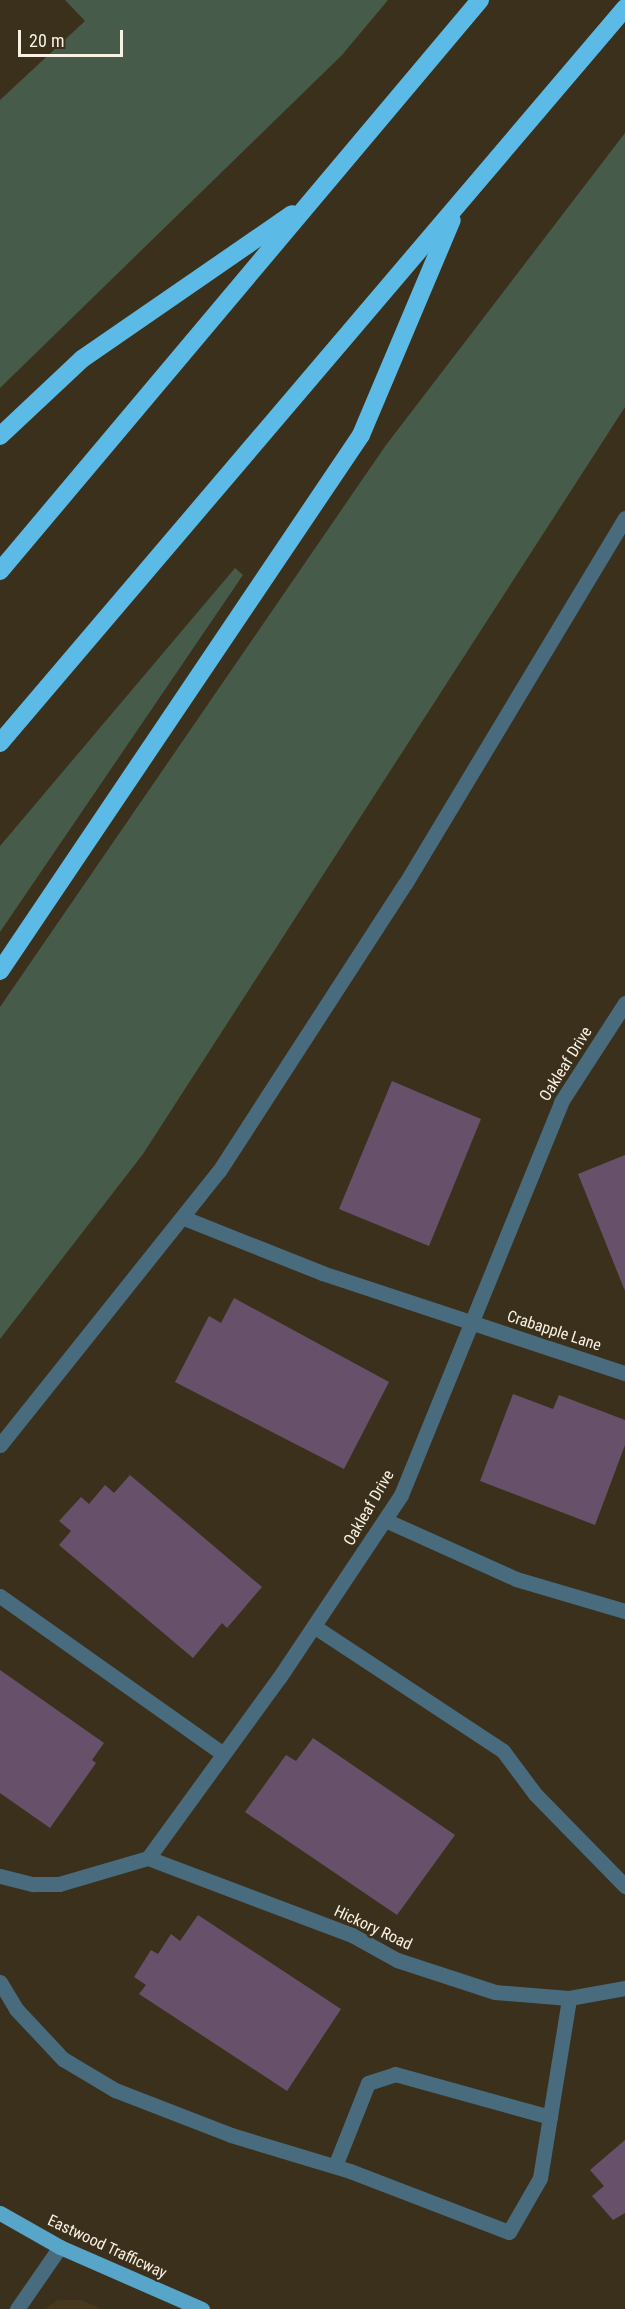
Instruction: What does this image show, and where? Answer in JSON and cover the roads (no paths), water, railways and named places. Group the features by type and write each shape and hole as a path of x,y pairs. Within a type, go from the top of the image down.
{"highway":[{"path":"0,570 480,0"},
{"path":"0,743 625,8"},
{"path":"0,436 82,359 311,201"},
{"path":"0,971 361,435 460,202"}],"main road":[{"name":"Eastwood Trafficway","path":"0,2213 60,2247 176,2304 202,2309"}],"street":[{"path":"0,1445 184,1218 405,884 625,518"},
{"name":"Oakleaf Drive","path":"148,1858 222,1753 315,1628 401,1494 561,1102 625,1003"},
{"name":"Crabapple Lane","path":"184,1218 267,1253 625,1373"},
{"path":"385,1520 516,1579 625,1611"},
{"path":"0,1596 222,1753"},
{"path":"315,1628 503,1751 535,1794 625,1886"},
{"path":"0,1876 33,1884 59,1884 148,1858"},
{"name":"Hickory Road","path":"148,1858 352,1935 397,1960 495,1992 569,1998 625,1988"},
{"path":"0,1982 16,2009 63,2059 115,2090 231,2135 335,2166 509,2232 540,2178 569,1998"},
{"path":"335,2166 368,2083 395,2074 550,2117"},
{"path":"17,2309 60,2247"}]}
